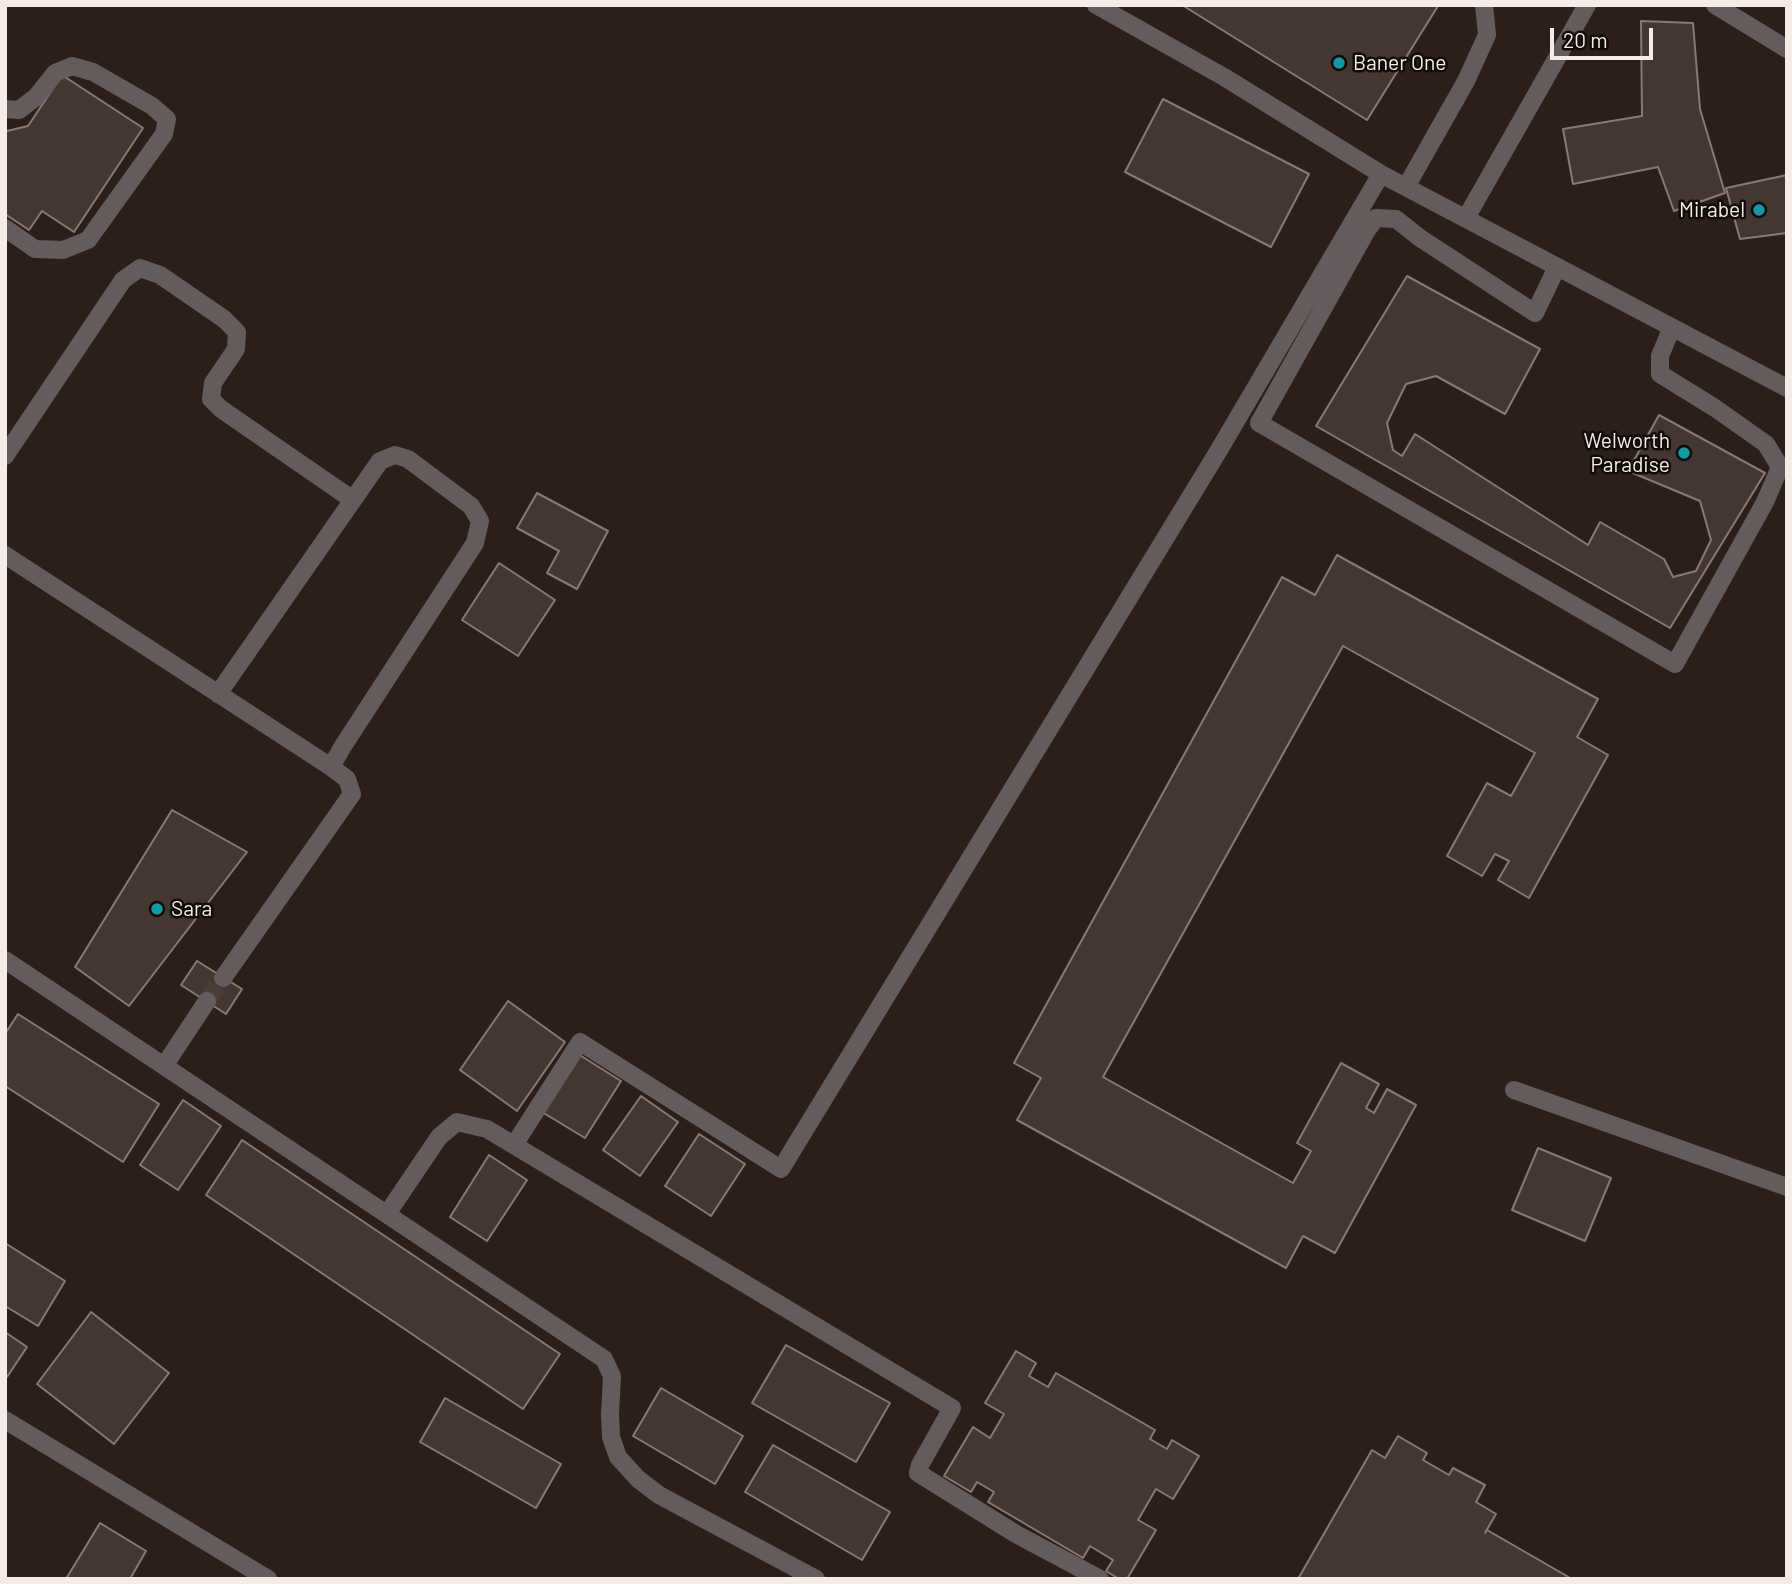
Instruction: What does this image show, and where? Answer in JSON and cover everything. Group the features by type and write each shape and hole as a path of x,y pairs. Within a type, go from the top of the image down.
{"street":[{"path":"1096,5 1224,77 1381,174 1787,388"},
{"path":"1406,187 1466,80 1487,35 1484,5"},
{"path":"1466,218 1587,5"},
{"path":"1715,5 1787,48"},
{"path":"5,109 19,110 36,97 55,73 72,66 93,72 152,106 167,119 164,134 88,240 64,250 35,249 5,228"},
{"path":"514,1145 580,1042 781,1169 1219,450 1381,174"},
{"path":"1557,267 1535,313 1420,238 1396,219 1376,218 1259,422 1675,664 1765,502 1780,467 1766,444 1660,374 1660,356 1672,327"},
{"path":"5,456 122,280 140,268 160,275 224,319 237,332 236,349 213,383 211,399 221,410 353,500"},
{"path":"218,694 380,461 395,455 408,460 471,506 480,521 475,543 342,746 331,767"},
{"path":"5,555 347,779 352,794 223,978"},
{"path":"5,960 604,1359 612,1376 611,1437 618,1457 638,1479 659,1495 816,1579"},
{"path":"164,1066 207,1001"},
{"path":"1514,1090 1787,1187"},
{"path":"387,1214 439,1137 457,1122 487,1129 952,1408 918,1473 1016,1534 1100,1579"},
{"path":"5,1420 268,1579"}],"building":[{"name":"Baner One","path":"1182,5 1438,5 1438,6 1367,120"},
{"path":"1641,21 1693,23 1700,109 1725,193 1674,211 1658,167 1573,184 1563,129 1642,116"},
{"path":"62,75 143,128 74,232 42,211 29,230 5,214 5,129 7,131 28,126"},
{"path":"1163,99 1309,174 1271,247 1125,172"},
{"name":"Mirabel","path":"1787,175 1787,233 1740,239 1726,188"},
{"name":"Welworth Paradise","path":"1407,276 1540,349 1505,414 1436,376 1406,384 1387,423 1393,450 1402,456 1415,434 1588,545 1600,522 1664,559 1673,577 1696,571 1711,540 1700,501 1628,471 1659,415 1765,473 1670,628 1316,426"},
{"path":"537,493 608,531 577,589 547,573 559,551 517,528"},
{"path":"1337,555 1598,699 1577,737 1608,755 1529,898 1498,880 1509,861 1495,854 1482,876 1447,856 1487,783 1511,796 1535,753 1343,646 1103,1077 1293,1183 1311,1151 1297,1143 1341,1063 1379,1084 1366,1108 1374,1113 1387,1089 1416,1105 1335,1253 1303,1236 1286,1268 1017,1120 1041,1078 1014,1063 1282,577 1315,595"},
{"path":"499,563 555,600 518,656 462,620"},
{"name":"Sara","path":"172,810 247,852 129,1006 75,967"},
{"path":"197,961 242,989 226,1014 181,985"},
{"path":"508,1001 565,1042 517,1111 460,1070"},
{"path":"18,1014 159,1104 123,1162 5,1086 5,1034"},
{"path":"578,1054 621,1081 585,1138 542,1112"},
{"path":"641,1096 678,1122 640,1176 603,1150"},
{"path":"183,1100 221,1126 178,1190 140,1165"},
{"path":"699,1134 745,1164 711,1216 665,1186"},
{"path":"242,1140 560,1354 523,1409 206,1195"},
{"path":"1538,1148 1611,1178 1585,1241 1512,1210"},
{"path":"489,1155 527,1180 487,1241 450,1217"},
{"path":"5,1243 65,1281 38,1326 5,1306"},
{"path":"91,1312 169,1373 114,1444 37,1384"},
{"path":"5,1332 27,1347 7,1377 5,1376"},
{"path":"786,1345 890,1403 856,1462 752,1403"},
{"path":"1016,1351 1036,1363 1029,1376 1048,1387 1056,1373 1155,1430 1150,1439 1167,1449 1172,1440 1199,1456 1173,1499 1156,1489 1138,1520 1156,1530 1127,1579 1119,1579 1106,1571 1113,1560 1090,1546 1083,1558 988,1502 994,1492 977,1482 971,1492 944,1476 973,1427 990,1438 1004,1414 985,1403"},
{"path":"661,1388 743,1436 715,1484 633,1436"},
{"path":"445,1398 561,1464 536,1508 420,1442"},
{"path":"1398,1436 1427,1453 1423,1460 1449,1475 1453,1468 1485,1485 1476,1502 1496,1514 1485,1533 1487,1530 1572,1579 1298,1579 1372,1450 1385,1458"},
{"path":"773,1445 890,1512 862,1560 745,1492"},
{"path":"100,1523 146,1551 130,1579 66,1579"}],"tunnel":[{"path":"207,1001 223,978"}],"place":[{"name":"Baner One","path":"1339,63"},
{"name":"Mirabel","path":"1759,210"},
{"name":"Welworth Paradise","path":"1684,453"},
{"name":"Sara","path":"157,909"}]}
